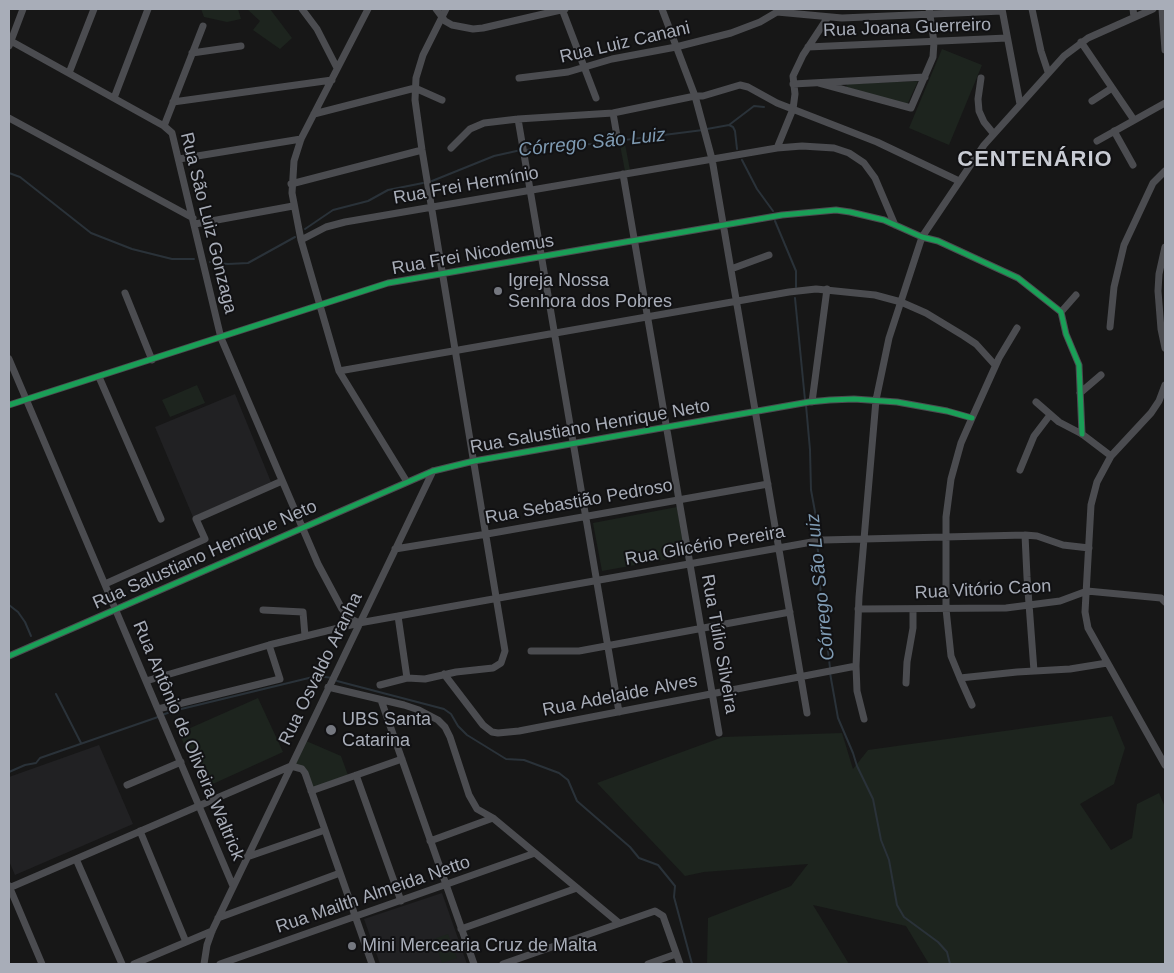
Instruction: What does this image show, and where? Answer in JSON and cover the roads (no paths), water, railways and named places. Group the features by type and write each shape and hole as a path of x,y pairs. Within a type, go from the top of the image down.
{"street":[{"path":"10,42 23,9"},
{"path":"69,73 94,9"},
{"path":"114,98 148,9"},
{"path":"303,9 317,29 337,68"},
{"path":"368,9 301,139 294,162 293,206 319,305 339,371 407,482"},
{"path":"436,9 452,25 473,29 563,9 596,98"},
{"path":"380,685 406,678 425,679 444,674 493,668 501,663 505,647 422,150 415,88 423,55 446,9"},
{"path":"662,9 694,96 712,159 807,713"},
{"path":"1032,9 1048,72"},
{"path":"1133,9 1134,17"},
{"path":"864,719 857,691 858,609 876,400 887,347 922,237 993,133 1064,56 1081,42 1153,9"},
{"path":"1162,9 1165,50"},
{"path":"1002,10 1020,104"},
{"name":"Rua Luiz Canani","path":"519,78 568,72 612,58 676,47 746,29 776,11 828,17 929,11 1002,10"},
{"path":"819,83 911,108 933,57 934,42 929,11"},
{"path":"777,148 793,109 795,94 793,76 808,47 828,17"},
{"path":"164,126 203,26"},
{"name":"Rua Joana Guerreiro","path":"808,47 1007,38"},
{"name":"Rua São Luiz Gonzaga","path":"10,42 164,126 172,133 221,338 327,583 342,609 351,619 359,623"},
{"path":"1081,42 1134,120"},
{"path":"192,53 241,46"},
{"path":"793,84 925,77"},
{"path":"981,78 978,111 993,133"},
{"path":"173,102 332,80"},
{"path":"451,148 465,133 484,123 613,112 712,94 740,85 793,109 867,138 959,181"},
{"path":"314,114 415,88 442,100"},
{"path":"1092,101 1112,88"},
{"path":"1096,141 1165,103"},
{"path":"613,112 617,136"},
{"path":"9,118 194,221 293,206"},
{"path":"518,119 619,712"},
{"path":"1114,131 1133,165"},
{"path":"179,159 301,139"},
{"name":"Rua Frei Hermínio","path":"301,240 317,231 336,224 777,148 802,146 829,147 849,153 870,169 876,178 895,224"},
{"path":"292,184 422,150"},
{"path":"1110,327 1114,287 1124,245 1153,183 1165,171"},
{"name":"Rua Túlio Silveira","path":"623,174 719,734"},
{"name":"Rua Frei Nicodemus","path":"9,405 388,283 782,215 822,210 850,212 884,220 922,237 938,241 975,260 1008,273 1037,292 1061,312"},
{"path":"1165,247 1159,274 1158,292 1160,321 1165,348"},
{"path":"731,270 768,255"},
{"path":"811,402 827,289"},
{"path":"339,371 801,290 827,289 875,295 901,302 926,313 954,328 976,344 996,365"},
{"path":"125,293 152,360"},
{"path":"1076,295 1061,312 1066,334 1078,362 1082,434"},
{"path":"972,705 951,656 946,609 946,517 951,479 959,451 996,365 1017,328"},
{"name":"Rua Antônio de Oliveira Waltrick","path":"9,359 233,886"},
{"path":"1080,393 1101,375"},
{"path":"99,376 161,519"},
{"path":"1165,385 1159,402 1151,413 1111,456 1101,472 1093,494 1085,612 1088,628 1165,765"},
{"name":"Rua Salustiano Henrique Neto","path":"9,656 433,471 474,461 811,402 854,399 876,400 919,405 972,418"},
{"path":"1036,402 1050,415 1082,434 1111,456"},
{"path":"1020,470 1034,436 1050,415"},
{"name":"Rua Osvaldo Aranha","path":"9,887 292,766 334,674 433,471"},
{"path":"105,584 205,539 196,519 282,482"},
{"name":"Rua Sebastião Pedroso","path":"395,549 768,484"},
{"path":"1025,535 1034,670"},
{"name":"Rua Glicério Pereira","path":"146,681 269,645 359,623 823,540 1025,535 1037,536 1063,545 1089,548"},
{"name":"Rua Vitório Caon","path":"858,609 913,610 1029,606 1060,601 1087,591 1155,597 1161,598 1165,602"},
{"path":"263,610 303,612 305,636"},
{"path":"906,683 913,610"},
{"path":"531,651 574,651 608,646 790,612"},
{"path":"398,616 406,678"},
{"path":"159,711 280,679 269,645"},
{"path":"960,678 1034,670 1070,669 1107,663"},
{"name":"Rua Adelaide Alves","path":"444,674 483,725 492,732 498,733 519,731 856,666"},
{"path":"329,685 419,710 438,720 445,727 472,802 478,809 493,818 619,923"},
{"path":"381,700 474,964"},
{"path":"311,791 402,759"},
{"path":"127,785 181,762"},
{"path":"204,964 207,945 212,931 292,766 302,769 325,830 372,963 363,964"},
{"path":"356,775 401,901"},
{"path":"430,841 493,818"},
{"path":"247,857 325,830"},
{"path":"140,831 186,942"},
{"name":"Rua Mailth Almeida Netto","path":"220,964 535,854"},
{"path":"76,859 122,964"},
{"path":"218,918 340,873"},
{"path":"9,887 42,964"},
{"path":"461,929 577,888"},
{"path":"502,964 652,912 658,912 663,916 680,964"},
{"path":"134,964 212,931"},
{"path":"648,964 676,954"}],"waterway":[{"path":"707,129 729,125 754,106 764,107"},
{"name":"Córrego São Luiz","path":"729,125 735,131 737,149"},
{"name":"Córrego São Luiz","path":"526,150 552,146 593,144 703,130"},
{"name":"Córrego São Luiz","path":"432,181 494,156 521,150"},
{"name":"Córrego São Luiz","path":"742,160 757,189 773,211"},
{"name":"Córrego São Luiz","path":"9,173 20,177 91,233 132,249 172,259 194,259"},
{"name":"Córrego São Luiz","path":"305,229 333,210 368,201 388,190 423,183"},
{"name":"Córrego São Luiz","path":"775,221 796,271 796,287"},
{"name":"Córrego São Luiz","path":"210,262 228,264 248,263 295,237"},
{"name":"Córrego São Luiz","path":"795,298 805,400"},
{"name":"Córrego São Luiz","path":"806,405 811,490 816,517 817,539"},
{"name":"Córrego São Luiz","path":"817,544 821,572 820,607 830,668"},
{"path":"9,605 18,612 31,636"},
{"name":"Córrego São Luiz","path":"830,673 838,718 857,766 873,799 881,840 889,860 897,905 904,917 938,942 947,952 950,964"},
{"path":"162,715 317,676 333,678 337,681 444,709 451,714 458,726 467,735 506,759 524,760 559,773 568,780 577,801 630,847 639,858 658,865 675,886 674,897 692,964"},
{"path":"56,694 81,743"},
{"path":"9,772 25,765 36,763 40,758 158,717"}],"place":[{"name":"Igreja Nossa Senhora dos Pobres","path":"498,291"},
{"name":"UBS Santa Catarina","path":"331,730"},
{"name":"Mini Mercearia Cruz de Malta","path":"352,946"}],"district":[{"name":"CENTENÁRIO","path":"1035,160"}]}
